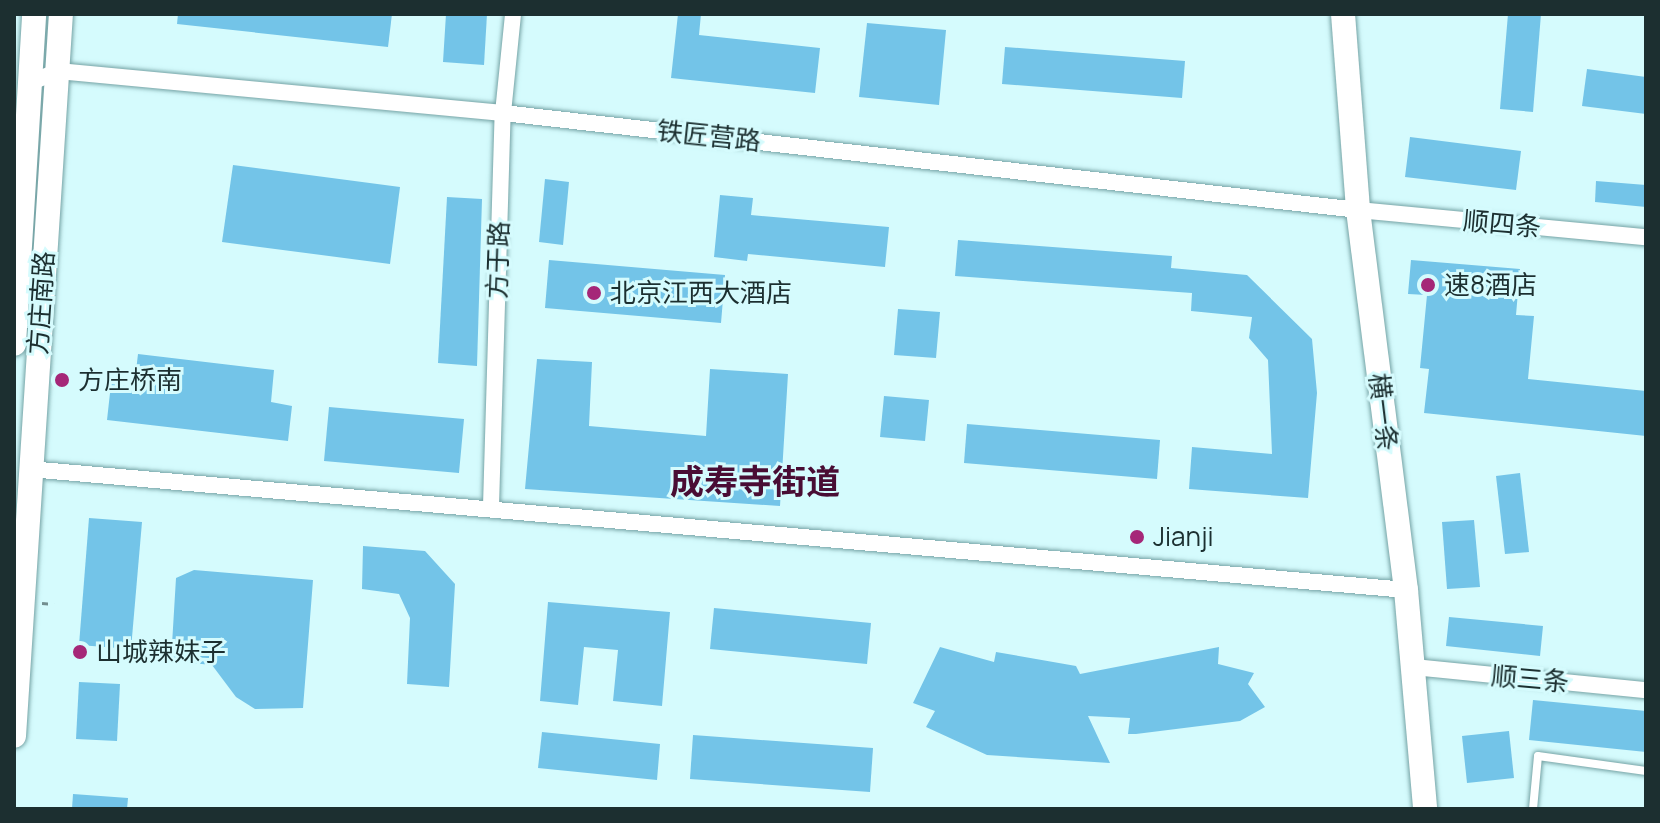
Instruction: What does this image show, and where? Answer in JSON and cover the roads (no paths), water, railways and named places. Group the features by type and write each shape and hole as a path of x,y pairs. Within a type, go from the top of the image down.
{"main road":[{"name":"方庄南路","path":"14,344 22,58 34,14"},
{"name":"方庄南路","path":"14,736 61,14"},
{"name":"横一条","path":"1343,14 1358,210 1406,590 1425,809"},
{"path":"22,58 58,71"}],"street":[{"name":"方于路","path":"491,506 503,113 513,14"},
{"path":"22,82 58,71"},
{"name":"铁匠营路","path":"58,71 503,113 1358,210"},
{"name":"顺四条","path":"1358,210 1646,237"},
{"path":"29,469 491,506 1406,590"},
{"name":"顺三条","path":"1414,667 1646,690"}],"lane":[{"path":"1533,809 1538,756 1646,771"}],"place":[{"name":"速8酒店","path":"1428,285"},
{"name":"北京江西大酒店","path":"594,293"},
{"name":"方庄桥南","path":"62,380"},
{"name":"Jianji","path":"1137,537"},
{"name":"山城辣妹子","path":"80,652"}],"district":[{"name":"成寿寺街道","path":"755,482"}]}
